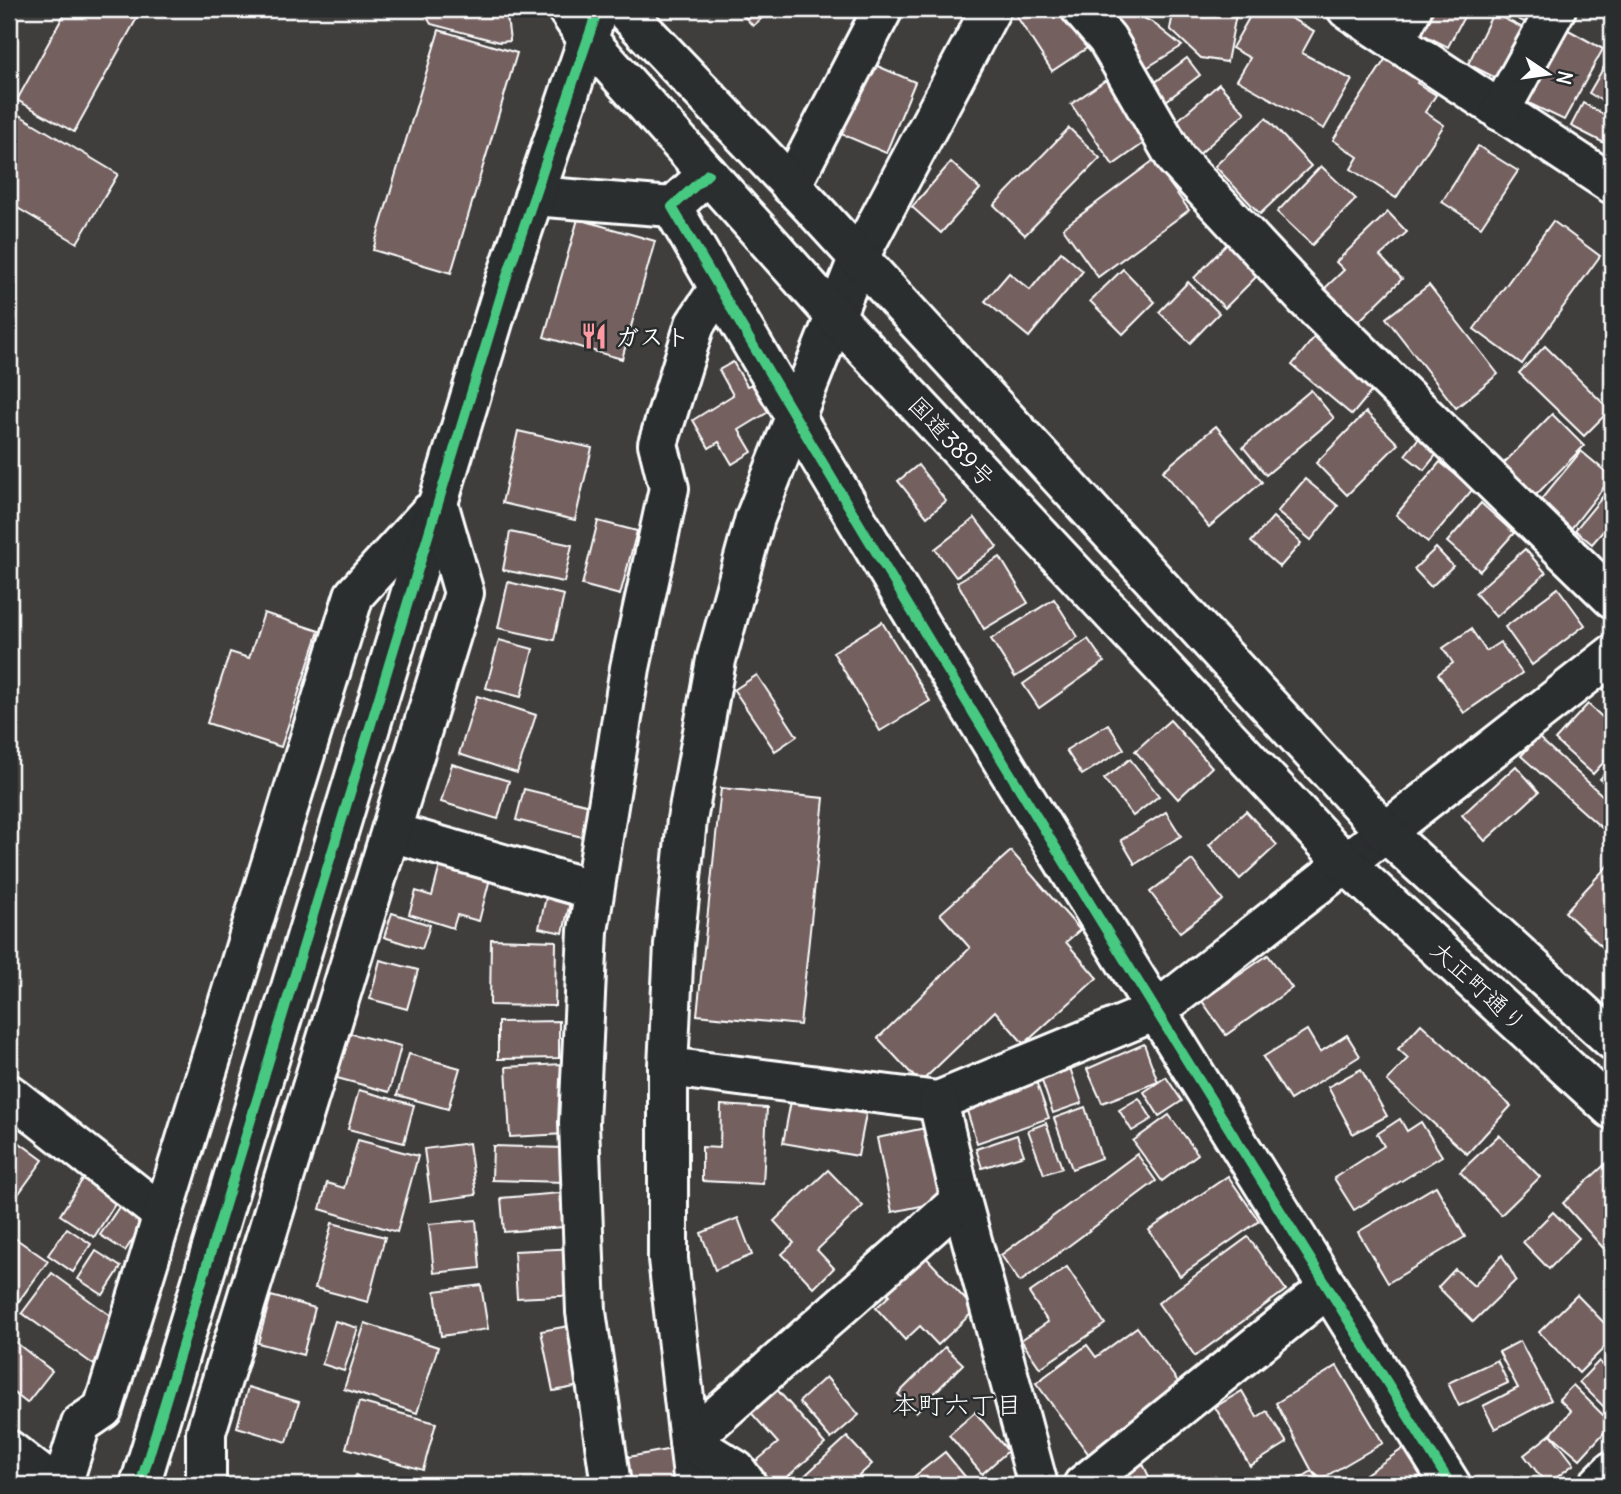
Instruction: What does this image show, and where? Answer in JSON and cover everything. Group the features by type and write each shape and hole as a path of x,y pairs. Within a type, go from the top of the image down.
{"main road":[{"path":"623,9 858,258 1385,833"},
{"path":"791,186 883,9"},
{"path":"694,1485 668,1259 668,1067 674,945 687,820 716,660 755,518 858,258 991,9"},
{"path":"1082,9 1107,39 1176,159 1306,299 1612,598"},
{"path":"1347,9 1403,25 1500,111 1610,176"},
{"path":"1500,111 1556,9"},
{"path":"140,1485 506,279 534,196 584,19"},
{"name":"国道389号","path":"584,19 708,174 835,316 1346,864"},
{"path":"534,196 672,207 708,174"},
{"path":"672,207 794,417 1156,1011 1451,1485"},
{"path":"611,1485 586,1312 579,1123 588,932 630,668 669,488 658,444 695,324 719,288"},
{"path":"206,1485 206,1432 464,593 438,503"},
{"path":"62,1485 81,1424 103,1409 354,595 438,503"},
{"path":"668,1067 938,1101 1156,1011 1612,655"},
{"path":"391,832 594,890"},
{"name":"大正町通り","path":"1385,833 1612,1040"},
{"name":"大正町通り","path":"1346,864 1612,1109"},
{"path":"9,1094 163,1215"},
{"path":"938,1101 961,1200 1038,1485"},
{"path":"689,1441 961,1200"},
{"path":"1083,1485 1328,1288"},
{"path":"689,1441 736,1470 747,1485"},
{"path":"9,1451 54,1485"},
{"path":"1598,1485 1612,1471"}],"building":[{"path":"67,9 142,9 74,132 17,100"},
{"path":"422,9 506,9 510,41 499,42 431,24"},
{"path":"738,9 772,9 753,26"},
{"path":"1012,9 1066,9 1090,46 1052,71"},
{"path":"1105,9 1125,9 1152,22 1182,46 1138,73"},
{"path":"1174,9 1237,9 1227,62 1201,58 1170,29"},
{"path":"1254,9 1274,9 1314,31 1302,53 1352,80 1324,129 1237,80 1250,58 1232,48"},
{"path":"1423,9 1468,9 1448,47 1412,29"},
{"path":"1498,9 1540,9 1532,26"},
{"path":"1493,13 1529,31 1504,82 1468,64"},
{"path":"1563,27 1603,49 1564,120 1522,100"},
{"path":"439,30 517,53 451,273 373,250"},
{"path":"1390,52 1423,73 1417,83 1436,95 1425,112 1444,125 1396,198 1351,169 1358,157 1333,140"},
{"path":"1187,58 1200,75 1162,104 1149,87"},
{"path":"1608,60 1612,62 1612,107 1589,93"},
{"path":"868,62 915,82 886,153 839,133"},
{"path":"1106,80 1147,141 1113,165 1071,104"},
{"path":"1219,84 1245,113 1195,158 1169,128"},
{"path":"1583,103 1612,119 1612,147 1571,126"},
{"path":"9,109 118,174 77,243 9,203"},
{"path":"1266,118 1311,166 1260,214 1215,166"},
{"path":"1069,128 1100,158 1025,235 994,205"},
{"path":"1478,146 1518,171 1481,227 1442,202"},
{"path":"1153,161 1189,210 1098,277 1063,228"},
{"path":"951,162 980,189 941,233 912,207"},
{"path":"1321,166 1356,199 1312,245 1277,212"},
{"path":"1388,212 1407,232 1380,256 1402,279 1357,323 1324,289 1344,270 1336,262"},
{"path":"578,219 655,241 622,359 544,337"},
{"path":"1553,221 1600,256 1522,364 1474,329"},
{"path":"1230,241 1261,272 1225,308 1194,278"},
{"path":"1061,252 1083,271 1029,337 985,301 1009,273 1030,290"},
{"path":"1123,269 1155,302 1123,334 1090,301"},
{"path":"1188,282 1219,313 1190,343 1159,312"},
{"path":"1429,285 1498,374 1456,408 1386,318"},
{"path":"1316,335 1376,386 1352,415 1292,365"},
{"path":"1545,346 1610,410 1584,436 1519,373"},
{"path":"733,362 747,386 753,384 770,411 739,430 752,452 732,464 719,442 709,448 693,420 733,395 719,370"},
{"path":"1311,390 1334,418 1266,475 1243,447"},
{"path":"1366,412 1398,444 1347,495 1316,463"},
{"path":"1552,414 1584,446 1535,496 1503,464"},
{"path":"1216,426 1262,482 1209,527 1163,471"},
{"path":"518,431 592,448 575,520 502,503"},
{"path":"1422,434 1441,449 1424,470 1405,455"},
{"path":"1581,451 1612,477 1570,530 1538,503"},
{"path":"1440,462 1473,489 1428,542 1396,515"},
{"path":"918,465 946,501 927,517 898,481"},
{"path":"1305,479 1338,506 1311,540 1277,512"},
{"path":"1604,495 1612,502 1612,521 1592,544 1575,530"},
{"path":"1481,503 1514,533 1480,571 1447,542"},
{"path":"1273,517 1301,543 1280,567 1251,542"},
{"path":"975,518 997,547 956,577 935,549"},
{"path":"598,521 637,531 620,595 582,585"},
{"path":"510,532 572,545 564,582 503,570"},
{"path":"1436,548 1453,566 1431,587 1414,569"},
{"path":"1525,549 1546,573 1496,617 1475,593"},
{"path":"1000,557 1028,603 984,629 957,582"},
{"path":"508,582 564,595 554,640 498,628"},
{"path":"1558,588 1585,625 1532,665 1505,627"},
{"path":"1054,599 1078,637 1015,677 991,639"},
{"path":"264,613 319,631 281,747 207,723 230,652 249,658"},
{"path":"882,622 930,701 880,731 833,652"},
{"path":"1471,629 1486,651 1500,642 1522,673 1464,713 1438,674 1453,663 1443,648"},
{"path":"1088,639 1104,662 1039,708 1023,684"},
{"path":"499,640 533,649 521,697 486,688"},
{"path":"757,675 797,736 775,751 734,690"},
{"path":"477,696 536,715 517,773 459,754"},
{"path":"1588,704 1612,726 1612,753 1593,774 1555,740"},
{"path":"1170,720 1212,767 1178,799 1135,751"},
{"path":"1108,724 1124,749 1082,775 1066,750"},
{"path":"1538,737 1612,804 1612,820 1604,830 1521,756"},
{"path":"1130,759 1159,796 1133,816 1104,779"},
{"path":"452,764 509,781 498,819 441,802"},
{"path":"1612,765 1612,791 1600,779"},
{"path":"1516,766 1539,792 1485,841 1462,815"},
{"path":"721,788 824,798 800,1025 697,1015"},
{"path":"524,789 590,805 582,837 516,820"},
{"path":"1246,811 1277,845 1240,879 1209,845"},
{"path":"1166,812 1181,836 1135,864 1121,840"},
{"path":"1011,851 1080,930 1066,942 1097,978 1024,1044 995,1011 920,1083 878,1038 970,948 940,914"},
{"path":"442,858 492,871 479,921 457,915 453,928 409,914 416,891 432,896"},
{"path":"1192,860 1223,900 1180,932 1150,892"},
{"path":"1610,863 1612,865 1612,956 1565,912"},
{"path":"547,893 571,898 563,933 539,928"},
{"path":"392,913 430,925 422,949 384,937"},
{"path":"491,939 556,941 555,1006 490,1005"},
{"path":"1268,955 1292,988 1226,1035 1202,1001"},
{"path":"380,960 418,970 407,1009 370,999"},
{"path":"559,1021 559,1058 498,1059 498,1022"},
{"path":"1421,1024 1511,1106 1467,1154 1387,1081 1408,1058 1398,1049"},
{"path":"1307,1030 1320,1052 1347,1035 1360,1056 1290,1100 1263,1057"},
{"path":"348,1033 401,1046 389,1092 337,1078"},
{"path":"1144,1044 1158,1082 1102,1103 1087,1069"},
{"path":"409,1054 460,1068 448,1109 397,1095"},
{"path":"562,1064 566,1134 510,1137 506,1067"},
{"path":"1070,1068 1082,1103 1053,1113 1041,1078"},
{"path":"1361,1069 1387,1116 1353,1134 1328,1087"},
{"path":"1166,1077 1182,1101 1159,1116 1144,1092"},
{"path":"1036,1081 1049,1118 977,1143 967,1111"},
{"path":"359,1090 414,1105 404,1143 348,1129"},
{"path":"1139,1098 1152,1119 1132,1131 1119,1110"},
{"path":"791,1101 866,1114 858,1156 783,1143"},
{"path":"721,1105 767,1108 763,1184 702,1181 702,1147 720,1148"},
{"path":"1085,1107 1101,1158 1072,1169 1054,1118"},
{"path":"1169,1115 1198,1154 1162,1181 1133,1141"},
{"path":"1400,1119 1407,1131 1421,1122 1442,1156 1354,1210 1334,1178 1384,1146 1377,1134"},
{"path":"1046,1123 1062,1168 1044,1174 1028,1130"},
{"path":"930,1127 945,1201 892,1212 877,1138"},
{"path":"9,1135 43,1160 9,1207"},
{"path":"1017,1135 1024,1155 982,1168 976,1149"},
{"path":"1499,1135 1540,1177 1501,1215 1460,1172"},
{"path":"358,1140 418,1156 397,1232 320,1209 327,1183 344,1188"},
{"path":"469,1143 476,1195 431,1201 424,1149"},
{"path":"493,1146 565,1148 564,1182 492,1180"},
{"path":"1137,1154 1156,1181 1020,1282 1001,1255"},
{"path":"1612,1158 1612,1244 1605,1250 1563,1203"},
{"path":"90,1168 124,1190 94,1237 60,1215"},
{"path":"828,1170 863,1206 817,1250 834,1268 814,1288 782,1254 794,1243 774,1221"},
{"path":"1228,1176 1259,1221 1180,1276 1149,1230"},
{"path":"1436,1186 1465,1237 1388,1283 1358,1232"},
{"path":"560,1193 563,1227 504,1232 501,1198"},
{"path":"119,1207 143,1224 125,1251 100,1235"},
{"path":"1553,1212 1579,1238 1549,1269 1523,1242"},
{"path":"738,1218 752,1255 715,1270 701,1233"},
{"path":"476,1220 480,1268 434,1273 429,1224"},
{"path":"332,1223 385,1237 368,1302 315,1288"},
{"path":"67,1228 91,1244 73,1272 48,1255"},
{"path":"9,1234 48,1261 13,1309 9,1306"},
{"path":"1248,1237 1286,1290 1195,1356 1158,1303"},
{"path":"578,1248 580,1295 517,1298 514,1251"},
{"path":"96,1251 121,1267 103,1295 78,1279"},
{"path":"922,1253 975,1310 938,1345 920,1326 905,1340 876,1308 890,1295 884,1289"},
{"path":"1502,1255 1516,1280 1473,1322 1438,1287 1455,1269 1474,1286"},
{"path":"1067,1267 1105,1324 1040,1368 1021,1340 1048,1322 1029,1293"},
{"path":"52,1273 111,1316 94,1365 22,1313"},
{"path":"481,1285 488,1329 441,1336 435,1291"},
{"path":"1577,1295 1612,1331 1612,1340 1579,1373 1539,1332"},
{"path":"271,1296 315,1308 303,1355 258,1343"},
{"path":"335,1321 358,1328 344,1371 322,1364"},
{"path":"365,1323 438,1347 417,1413 344,1389"},
{"path":"580,1324 591,1384 553,1391 541,1331"},
{"path":"1137,1327 1185,1391 1093,1460 1036,1383 1087,1345 1096,1357"},
{"path":"9,1337 52,1371 27,1403 9,1389"},
{"path":"1520,1341 1551,1400 1495,1429 1483,1406 1518,1388 1499,1352"},
{"path":"945,1347 963,1364 916,1412 898,1394"},
{"path":"1612,1349 1612,1367 1604,1360"},
{"path":"1497,1360 1508,1383 1459,1406 1448,1383"},
{"path":"1599,1361 1612,1374 1611,1414 1579,1382"},
{"path":"1337,1366 1383,1443 1321,1479 1312,1471 1276,1403"},
{"path":"826,1377 859,1415 831,1439 799,1402"},
{"path":"773,1385 825,1444 778,1485 773,1485 754,1463 778,1443 747,1408"},
{"path":"1573,1385 1612,1424 1580,1459 1551,1434 1571,1411 1559,1399"},
{"path":"248,1387 299,1402 287,1442 237,1427"},
{"path":"1242,1391 1257,1417 1267,1411 1287,1443 1250,1466 1215,1407"},
{"path":"359,1402 436,1423 423,1470 346,1448"},
{"path":"975,1412 1008,1451 982,1474 949,1435"},
{"path":"1551,1434 1574,1464 1547,1485 1524,1455"},
{"path":"847,1437 872,1464 849,1485 805,1485 800,1480"},
{"path":"1404,1448 1422,1475 1407,1485 1350,1485"},
{"path":"672,1449 679,1485 616,1485 612,1460"},
{"path":"945,1452 972,1485 916,1485 911,1479"},
{"path":"1143,1464 1153,1485 1112,1485 1109,1480"},
{"path":"1312,1471 1321,1485 1290,1485"},
{"path":"600,1473 602,1485 539,1485"},
{"path":"356,1475 373,1485 350,1485"}],"cycle path":[{"path":"140,1485 506,279 598,9"},
{"path":"708,174 672,207 959,690 1451,1485"}],"place":[{"name":"ガスト","path":"594,336"}],"district":[{"name":"本町六丁目","path":"957,1404"}]}
